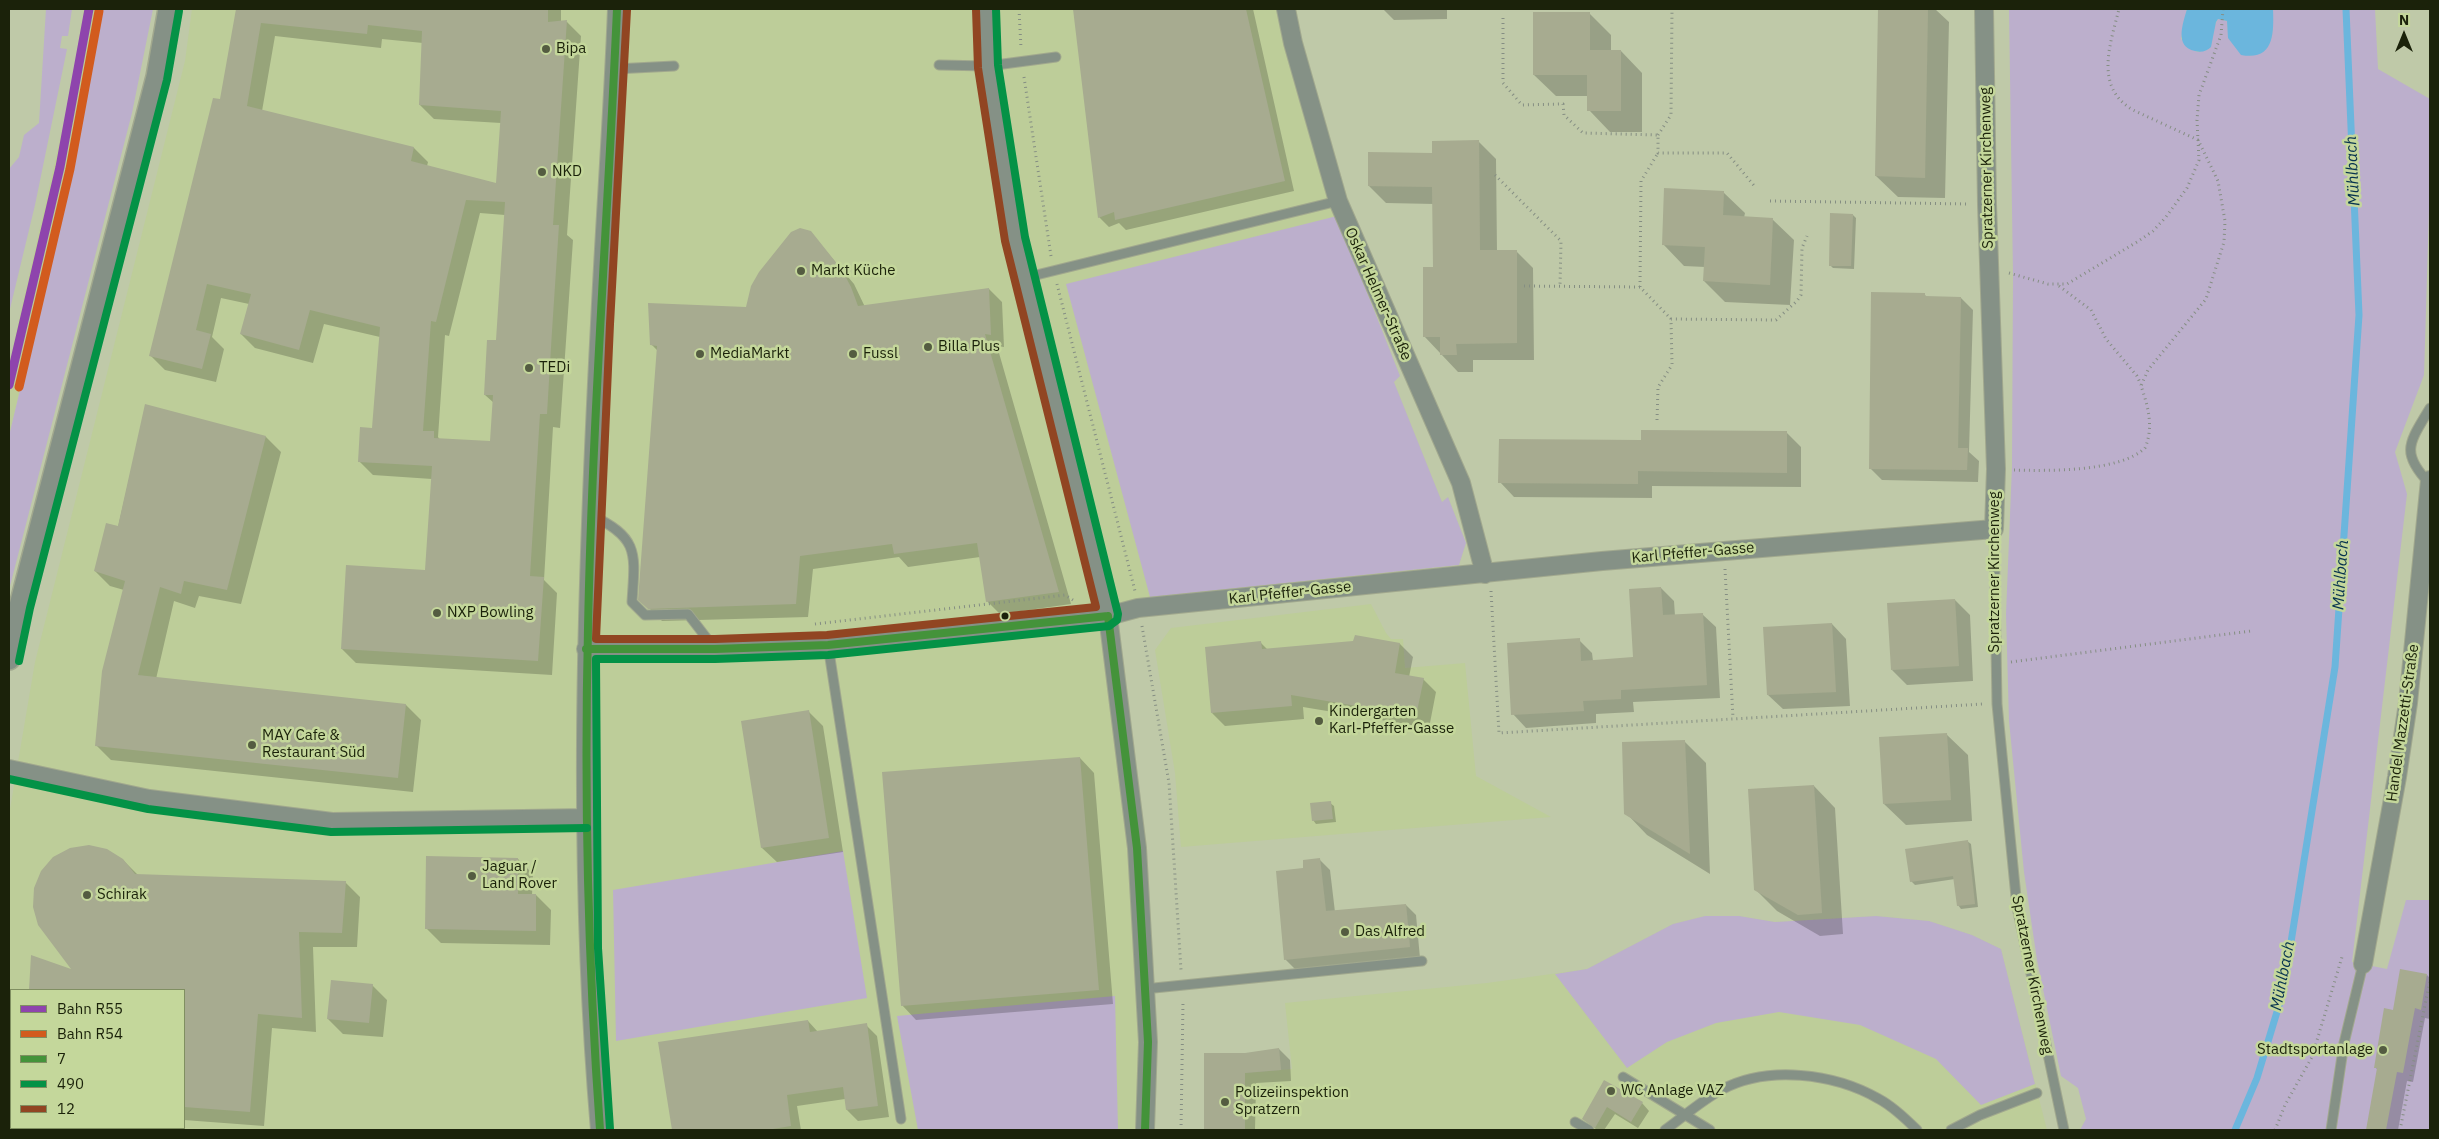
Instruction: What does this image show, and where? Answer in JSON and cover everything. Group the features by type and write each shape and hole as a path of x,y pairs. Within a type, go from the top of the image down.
{"street":[{"path":"9,659 20,606 157,77 169,9"},
{"path":"600,1130 588,948 586,649 617,9"},
{"path":"986,9 988,66 1015,239 1108,616 1137,848 1148,1042 1145,1130"},
{"name":"Oskar Helmer-Straße","path":"1286,9 1293,43 1338,201 1461,483 1485,574"},
{"name":"Spratzerner Kirchenweg","path":"1984,9 1987,204 1996,469 1994,529"},
{"name":"Handel Mazzetti-Straße","path":"2363,964 2397,777 2408,703 2430,480"},
{"name":"Karl Pfeffer-Gasse","path":"586,649 715,649 828,646 1108,616 1138,608 1602,561 1994,529"},
{"path":"9,769 149,799 332,822 587,818"}],"lane":[{"path":"939,65 988,66 1056,57"},
{"path":"615,69 674,66"},
{"path":"1024,278 1338,201"},
{"path":"2430,408 2411,444 2410,456 2414,468 2430,484"},
{"path":"591,515 609,524 625,538 634,557 632,602 645,615 688,614 715,649"},
{"name":"Spratzerner Kirchenweg","path":"1994,529 1997,704 2017,907 2064,1130"},
{"path":"828,646 900,1119"},
{"path":"1144,989 1422,961"},
{"path":"2331,1130 2344,1043 2363,964"},
{"path":"1665,1130 1722,1090 1757,1077 1802,1075 1836,1081 1879,1099 1917,1130"},
{"path":"1623,1077 1710,1130"},
{"path":"1951,1130 1980,1115 2037,1093"},
{"path":"1575,1122 1589,1130"}],"path":[{"path":"1657,420 1658,387 1672,365 1671,319 1640,286 1641,181 1658,153 1658,135 1670,115 1672,9"},
{"path":"2119,9 2108,56 2108,77 2113,91 2124,104 2133,110 2198,140 2218,181 2225,221 2224,242 2206,299 2148,370 2141,386"},
{"path":"2058,285 2079,279 2153,231 2187,188 2199,160 2197,120 2199,95 2221,35 2223,9"},
{"path":"1503,18 1503,83 1522,105 1564,104 1564,115 1582,133 1658,135"},
{"path":"1658,153 1727,154 1756,188"},
{"path":"1494,175 1561,241 1560,286"},
{"path":"1770,201 1987,204"},
{"path":"1671,319 1776,320 1797,301 1801,294 1802,248 1808,236"},
{"path":"1989,267 2058,285 2091,310 2106,339 2137,376 2149,413 2150,426 2148,440 2139,454 2115,463 2086,467 2033,470 1996,469"},
{"path":"1524,286 1640,286"},
{"path":"1724,551 1733,718"},
{"path":"1485,574 1491,586 1499,733 1997,704"},
{"path":"813,624 1064,595 1108,616"},
{"path":"1995,664 2251,631"},
{"path":"2275,1130 2285,1105 2312,1057 2344,953"},
{"path":"2400,1130 2430,980"}],"shaded area":[{"path":"46,9 72,9 68,36 62,36 60,48 67,49 35,205 9,313 9,169 19,157 24,135 39,123"},
{"path":"84,9 103,9 66,197 9,436 9,364 68,104"},
{"path":"103,9 153,9 132,113 9,590 9,436 66,197"},
{"path":"192,9 1281,9 1337,216 1400,376 1394,382 1442,502 1448,497 1466,543 1459,565 1150,597 1102,612 1131,842 1144,1042 1141,1130 9,1130 9,815 35,662 185,61"},
{"path":"2009,9 2187,9 2181,39 2197,52 2207,50 2218,19 2227,21 2228,31 2250,56 2272,36 2273,9 2375,9 2378,69 2430,99 2430,177 2424,375 2395,452 2407,494 2352,962 2387,969 2406,900 2430,900 2430,1130 2080,1130 2086,1119 2078,1088 2061,1076 2037,960 2024,872 2009,721 2006,614 2012,466 2013,275"},
{"path":"1337,216 1400,376 1394,382 1442,502 1448,497 1466,543 1459,565 1150,597 1066,284"},
{"name":"Kindergarten Karl-Pfeffer-Gasse","path":"1371,604 1391,639 1403,639 1405,668 1465,663 1476,776 1551,817 1181,847 1175,773 1155,650 1171,628"},
{"path":"843,851 867,998 616,1041 613,890"},
{"path":"1705,916 1739,916 1775,922 1876,916 1929,921 1972,935 2001,949 2047,1130 1245,1130 1245,1073 1292,1069 1285,1003 1487,983 1587,969 1673,924"},
{"path":"1705,916 1739,916 1775,922 1876,916 1929,921 1972,935 2001,949 2035,1084 1981,1105 1936,1059 1860,1025 1779,1012 1716,1023 1667,1042 1627,1068 1555,974 1587,969 1673,924"},
{"path":"1115,996 1118,1130 918,1130 897,1016"}],"water":[{"path":"2187,9 2273,9 2273,28 2270,44 2260,54 2252,56 2241,55 2228,38 2227,21 2218,19 2211,47 2202,52 2188,49 2182,40"}],"building":[{"path":"236,9 548,9 548,22 567,20 553,225 559,225 547,414 540,414 530,576 544,577 538,661 341,649 346,565 425,570 432,466 358,462 360,427 372,428 380,327 310,310 299,350 240,334 251,294 207,284 196,330 211,334 202,369 149,356 213,98 220,99","holes":["261,23 367,34 368,25 422,31 419,105 501,111 496,183 411,161 414,147 247,106","466,200 505,202 496,340 487,340 484,395 493,395 490,441 434,438 434,431 423,431 431,321 436,322"]},
{"path":"1073,9 1246,9 1285,181 1115,220 1114,212 1098,218"},
{"path":"1878,9 1928,9 1925,178 1875,176"},
{"path":"1533,12 1590,12 1590,50 1621,50 1621,111 1587,111 1587,75 1533,75"},
{"path":"1479,140 1480,250 1517,250 1517,343 1456,344 1457,355 1440,355 1440,337 1423,337 1423,267 1433,267 1432,187 1368,186 1368,152 1432,153 1432,141"},
{"path":"1664,188 1724,191 1723,215 1773,218 1770,285 1703,281 1705,247 1662,245"},
{"path":"1830,213 1853,214 1851,266 1829,266"},
{"path":"800,228 811,231 842,270 858,306 989,288 991,335 985,334 1059,592 986,602 977,543 894,554 892,544 800,556 796,604 648,609 638,600 657,346 650,345 648,303 746,307 751,286 759,272 791,232"},
{"path":"1871,292 1925,293 1925,296 1961,297 1958,448 1968,448 1967,470 1869,469"},
{"path":"145,404 266,436 227,590 184,581 181,594 160,587 138,675 406,704 398,778 95,746 102,671 125,581 94,571 106,523 118,526"},
{"path":"1641,430 1787,431 1787,473 1638,471 1638,484 1498,483 1499,439 1641,440"},
{"path":"1661,587 1663,615 1703,613 1707,685 1621,690 1621,699 1583,701 1584,711 1511,715 1507,643 1580,638 1581,661 1633,657 1629,589"},
{"path":"1955,599 1959,666 1891,670 1887,603"},
{"path":"1832,623 1836,692 1767,695 1763,627"},
{"path":"1355,635 1400,643 1395,673 1424,678 1416,716 1291,695 1292,706 1211,713 1205,647 1261,641 1262,649 1353,641"},
{"path":"809,710 829,838 761,848 741,721"},
{"path":"1947,733 1951,800 1883,804 1879,737"},
{"path":"1685,740 1690,854 1624,814 1622,742"},
{"path":"1080,757 1099,990 901,1006 882,772"},
{"path":"1814,785 1822,913 1798,915 1754,890 1748,789"},
{"path":"1331,801 1333,819 1312,821 1310,803"},
{"path":"1968,840 1975,904 1957,906 1953,876 1910,882 1905,849"},
{"path":"89,845 107,849 123,859 135,874 346,881 342,933 299,932 302,1018 258,1014 250,1112 185,1107 185,989 29,989 31,955 71,969 38,925 33,907 34,888 41,871 53,857 70,848"},
{"name":"Jaguar / Land Rover","path":"426,856 518,858 518,894 536,894 536,931 425,929"},
{"name":"Das Alfred","path":"1320,858 1326,911 1406,904 1410,947 1284,960 1276,871 1303,868 1303,860"},
{"path":"2400,969 2427,974 2421,1010 2415,1008 2403,1073 2397,1072 2386,1130 2366,1130 2377,1068 2374,1068 2384,1008 2393,1010"},
{"path":"331,980 373,984 369,1023 327,1019"},
{"path":"808,1020 810,1032 867,1023 878,1106 846,1110 843,1087 787,1095 791,1126 767,1130 672,1130 658,1042"},
{"name":"Polizeiinspektion Spratzern","path":"1279,1048 1281,1070 1245,1073 1245,1130 1204,1130 1204,1053 1245,1053"},
{"name":"WC Anlage VAZ","path":"1604,1080 1643,1102 1631,1122 1607,1107 1595,1128 1582,1119"}],"waterway":[{"name":"Mühlbach","path":"2235,1130 2257,1078 2283,992 2335,667 2359,315 2346,9"}],"rail line":[{"name":"R55","path":"9,385 60,167 89,9"},
{"name":"R54","path":"19,387 70,169 99,11"}],"transit line":[{"name":"7","path":"600,1130 590,942 587,692 593,474 617,9"},
{"name":"12","path":"627,10 610,324 596,639 715,639 827,635 1096,607 1005,241 978,68 976,9"},
{"name":"490","path":"610,1129 598,948 596,659 715,659 828,655 1109,626 1117,620 1118,614 1025,237 998,65 996,9"},
{"name":"490","path":"19,661 30,608 167,80 179,11"},
{"name":"7","path":"1108,616 1137,848 1148,1042 1145,1130"},
{"name":"7","path":"586,649 715,649 828,645 1108,616"},
{"name":"490","path":"9,779 148,809 331,832 587,828"}],"place":[{"name":"Bipa","path":"546,49"},
{"name":"NKD","path":"542,172"},
{"name":"Markt Küche","path":"801,271"},
{"name":"Billa Plus","path":"928,347"},
{"name":"MediaMarkt","path":"700,354"},
{"name":"Fussl","path":"853,354"},
{"name":"TEDi","path":"529,368"},
{"name":"NXP Bowling","path":"437,613"},
{"name":"Kindergarten Karl-Pfeffer-Gasse","path":"1319,721"},
{"name":"MAY Cafe & Restaurant Süd","path":"252,745"},
{"name":"Jaguar / Land Rover","path":"472,876"},
{"name":"Schirak","path":"87,895"},
{"name":"Das Alfred","path":"1345,932"},
{"name":"Stadtsportanlage","path":"2383,1050"},
{"name":"WC Anlage VAZ","path":"1611,1091"},
{"name":"Polizeiinspektion Spratzern","path":"1225,1102"}]}
